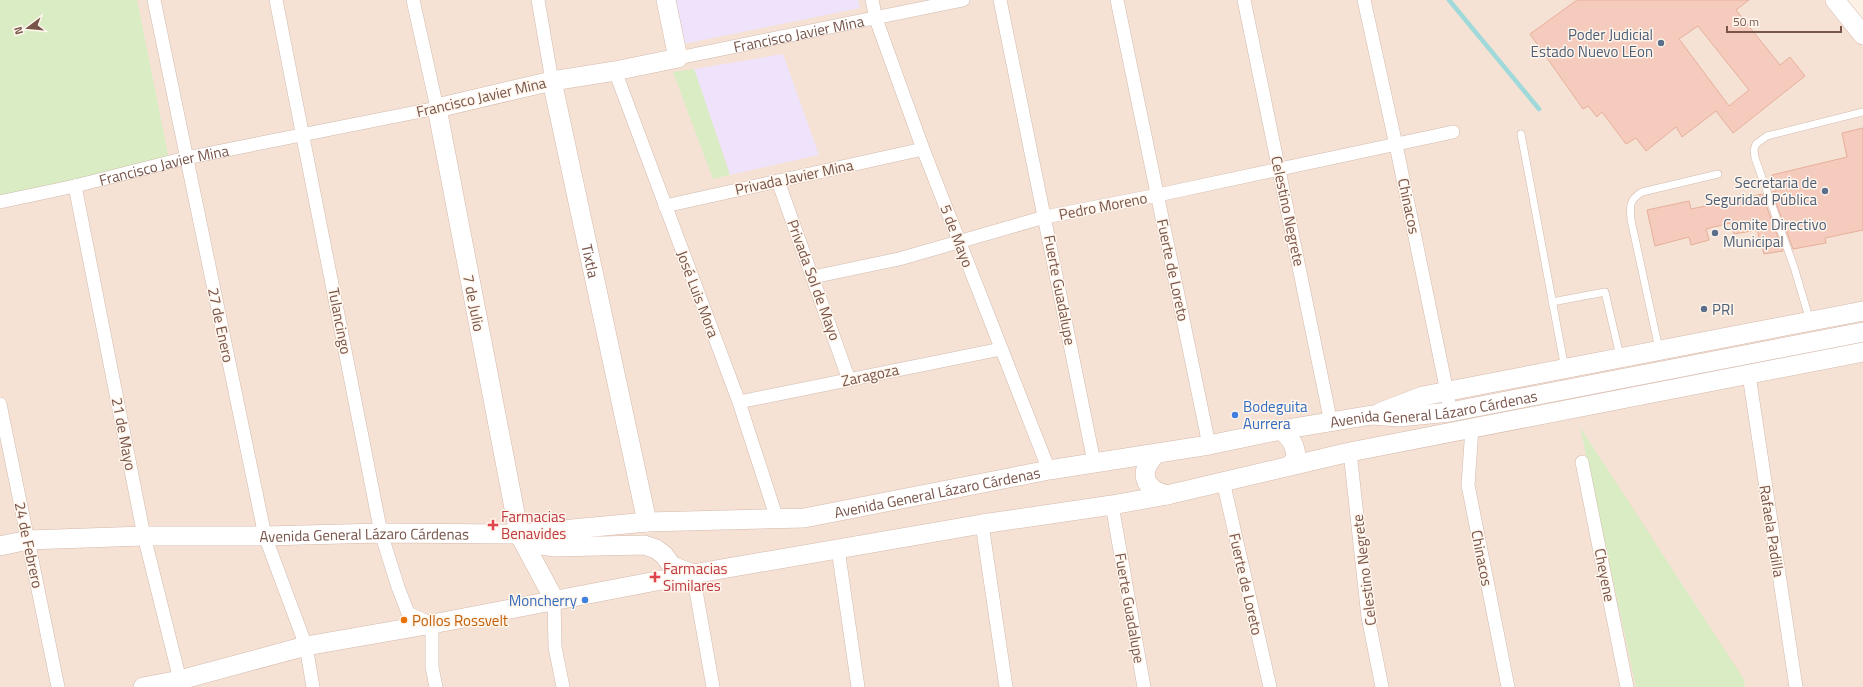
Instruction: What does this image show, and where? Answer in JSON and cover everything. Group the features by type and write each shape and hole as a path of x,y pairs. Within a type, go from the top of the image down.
{"street":[{"name":"27 de Enero","path":"154,0 265,536 306,646 313,687"},
{"name":"Tulancingo","path":"276,0 381,533 408,614 432,624"},
{"name":"7 de Julio","path":"413,0 437,108 519,534 554,599"},
{"name":"Tixtla","path":"538,0 552,81 647,522"},
{"path":"666,0 678,58"},
{"name":"5 de Mayo","path":"872,0 876,19 923,149 1048,470"},
{"name":"Francisco Javier Mina","path":"0,202 75,186 186,158 437,108 552,81 615,71 876,19 963,0"},
{"name":"Fuerte Guadalupe","path":"1000,0 1094,462"},
{"name":"Fuerte de Loreto","path":"1117,0 1209,445"},
{"name":"Celestino Negrete","path":"1244,0 1331,422"},
{"name":"Chinacos","path":"1364,0 1396,144 1450,412"},
{"path":"1835,0 1863,35"},
{"name":"José Luis Mora","path":"615,71 739,402 776,518"},
{"name":"Pedro Moreno","path":"813,277 899,259 1045,217 1158,196 1453,132"},
{"name":"Privada Javier Mina","path":"665,206 923,149"},
{"name":"Privada Sol de Mayo","path":"778,181 849,380"},
{"name":"21 de Mayo","path":"75,186 144,536 180,680"},
{"path":"1372,416 1423,396 1660,352 1863,311"},
{"path":"1833,316 1863,331"},
{"name":"Avenida General Lázaro Cárdenas","path":"0,546 28,540 144,536 265,536 381,533 519,534 647,522 817,516 1048,470 1209,445 1281,430 1372,416 1399,416 1450,412 1863,331"},
{"path":"1695,344 1721,360"},
{"name":"Zaragoza","path":"739,402 1001,349"},
{"name":"Avenida General Lázaro Cárdenas","path":"143,687 180,680 306,646 432,624 554,599 693,574 982,524 1112,505 1167,495 1350,452 1863,352"},
{"name":"Rafaela Padilla","path":"1749,375 1796,687"},
{"name":"24 de Febrero","path":"0,404 58,687"},
{"name":"Chinacos","path":"1472,428 1468,485 1508,687"},
{"path":"1281,430 1292,440 1296,453 1296,459 1290,466"},
{"name":"Celestino Negrete","path":"1350,452 1368,617 1382,687"},
{"path":"1156,454 1148,462 1146,469 1148,484 1156,492 1167,495"},
{"name":"Cheyene","path":"1582,462 1627,687"},
{"name":"Fuerte de Loreto","path":"1223,481 1270,687"},
{"name":"Fuerte Guadalupe","path":"1112,505 1144,687"},
{"path":"982,524 1006,687"},
{"path":"519,534 541,545 555,547 644,545 656,549 664,555 672,566 693,574 713,687"},
{"path":"838,549 858,687"},
{"path":"554,599 555,647 563,687"},
{"path":"432,624 432,667 436,687"}],"lane":[{"path":"1810,321 1801,288 1755,158 1754,150 1756,144 1761,139 1777,132 1863,112"},
{"path":"1521,134 1565,369"},
{"path":"1660,352 1631,220 1630,206 1634,197 1642,192 1718,174"},
{"path":"1552,302 1605,292 1621,359"}],"shaded area":[{"path":"0,0 1838,0 1863,32 1863,687 0,687"},
{"path":"670,0 858,0 860,8 679,45"},
{"path":"783,54 819,155 730,175 694,69"}],"green space":[{"path":"137,0 169,160 0,198 0,1"},
{"path":"694,69 730,175 713,179 673,72"},
{"path":"1580,427 1743,678 1745,687 1636,687"}],"building":[{"path":"1577,0 1749,0 1736,10 1780,65 1790,57 1805,76 1733,133 1716,111 1682,137 1676,127 1646,151 1636,138 1626,144 1602,112 1597,117 1588,106 1583,109 1530,34","holes":["1698,26 1749,90 1729,106 1679,39"]},
{"path":"1863,128 1863,230 1825,238 1826,243 1793,249 1772,192 1776,191 1772,175 1847,157 1842,133"},
{"path":"1762,194 1783,251 1764,254 1757,230 1734,234 1730,223 1706,229 1709,240 1691,245 1689,237 1655,246 1647,210 1689,201 1691,209"}],"waterway":[{"path":"1449,0 1539,109"}],"place":[{"name":"Poder Judicial Estado Nuevo LEon","path":"1661,43"},
{"name":"Secretaria de Seguridad Pública","path":"1825,191"},
{"name":"Comite Directivo Municipal","path":"1715,233"},
{"name":"PRI","path":"1704,309"},
{"name":"Bodeguita Aurrera","path":"1235,415"},
{"name":"Farmacias Benavides","path":"493,525"},
{"name":"Farmacias Similares","path":"655,577"},
{"name":"Moncherry","path":"585,600"},
{"name":"Pollos Rossvelt","path":"404,620"}]}
